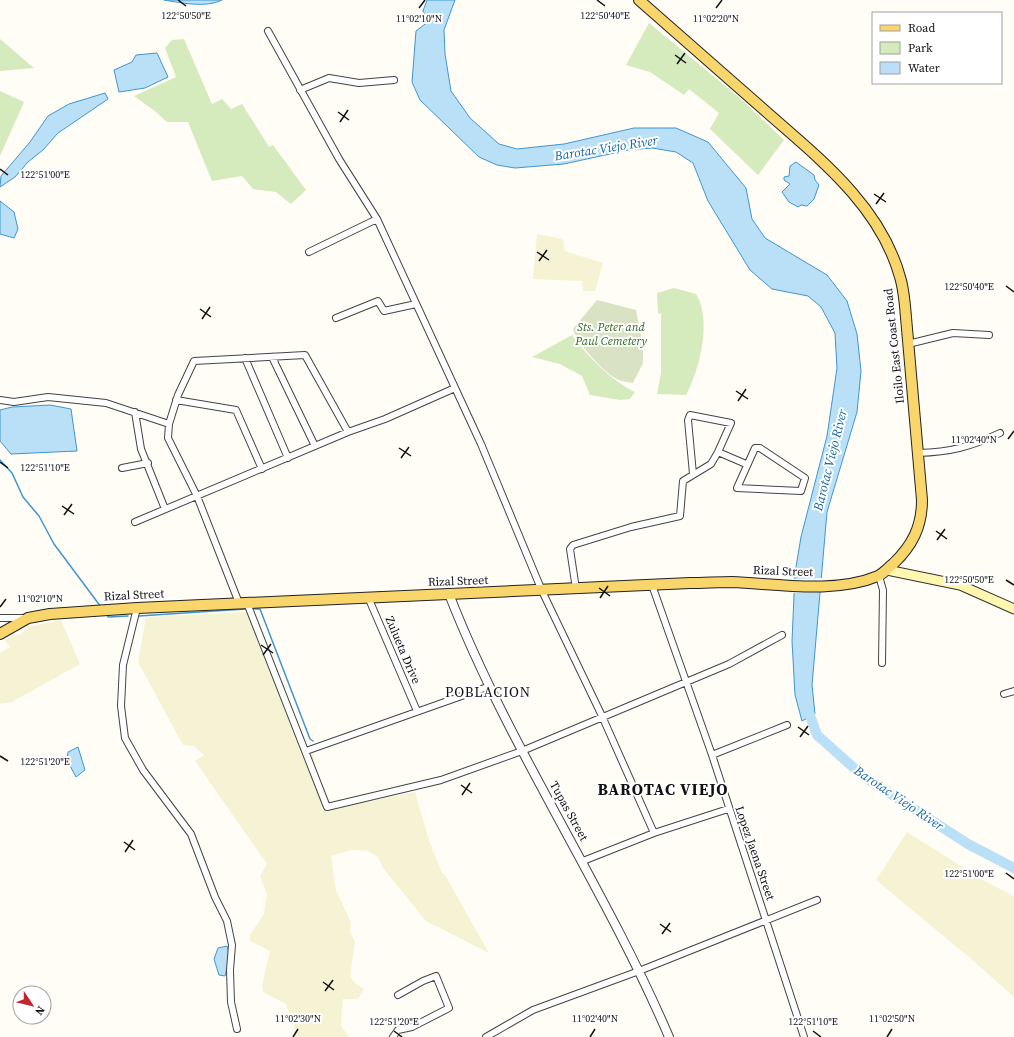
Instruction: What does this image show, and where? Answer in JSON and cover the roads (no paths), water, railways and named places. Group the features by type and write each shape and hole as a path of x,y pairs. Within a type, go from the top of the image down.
{"main road":[{"name":"Iloilo East Coast Road","path":"639,0 822,161 855,195 875,223 890,251 900,277 905,306 922,515 910,545 883,573"},
{"name":"Rizal Street","path":"28,618 50,614 137,608 652,585 732,582 788,586 830,585 854,582 883,573"},
{"path":"883,573 960,585 1014,609"},
{"path":"0,634 28,618"}],"street":[{"path":"268,31 338,159 377,219 481,444 542,591 602,716 654,833"},
{"path":"300,90 329,78 359,83 394,80"},
{"path":"308,252 377,219"},
{"path":"336,318 378,301 384,311 416,304"},
{"path":"908,344 953,333 989,335"},
{"path":"348,432 305,355 194,361 176,400 168,424 168,438 197,496 306,750 327,807 441,780 522,751 602,716 729,664 782,635"},
{"path":"272,357 315,446"},
{"path":"245,358 288,458"},
{"path":"135,522 348,432 385,419 455,388"},
{"path":"0,400 14,402 48,397 106,403 168,424"},
{"path":"176,400 236,410 262,469"},
{"path":"135,412 141,449 148,463 165,509"},
{"path":"576,589 570,549 573,545 631,527 680,516 683,481 711,464 731,423 690,414 688,420 693,474"},
{"path":"918,453 956,450 974,445 1000,433"},
{"path":"755,448 760,448 805,478 801,491 737,488 746,464 755,448"},
{"path":"718,452 746,464"},
{"path":"122,468 148,463"},
{"path":"882,664 883,573"},
{"name":"Lopez Jaena Street","path":"652,585 712,754 728,808 767,919 804,1037"},
{"name":"Tupas Street","path":"450,594 468,643 522,751 583,862 639,971 669,1037"},
{"name":"Zulueta Drive","path":"368,597 417,711"},
{"path":"137,608 123,665 120,706 125,738 143,770 191,834 227,921 232,945 230,970 231,1002 237,1029"},
{"path":"0,618 28,618"},
{"path":"306,750 490,686"},
{"path":"1004,694 1014,691"},
{"path":"712,754 788,725"},
{"path":"583,862 654,833 728,808"},
{"path":"486,1037 533,1010 639,971 817,900"},
{"path":"393,1037 398,1030 412,1028 449,1008 436,976 423,981 398,995"}],"water":[{"path":"164,0 222,0 209,4 201,4"},
{"path":"427,0 455,0 444,30 445,54 451,91 470,118 499,144 517,149 564,144 634,128 676,128 708,142 746,188 752,219 765,238 827,275 847,301 857,334 861,371 857,412 827,512 812,685 815,714 802,721 795,695 792,641 795,573 801,537 827,436 837,368 835,333 821,307 808,296 772,289 750,270 708,201 693,163 676,152 652,148 628,150 564,164 515,168 497,165 479,157 420,100 412,82 416,31 429,21 423,11"},
{"path":"157,53 168,77 145,88 119,92 114,70 132,62 136,55"},
{"path":"105,93 108,99 58,133 15,177 0,187 1,176 30,142 48,116 69,104"},
{"path":"796,162 814,175 815,180 819,185 814,199 807,206 801,205 798,207 789,202 782,192 790,184 784,180 784,177 789,176 790,166"},
{"path":"0,201 14,212 18,229 14,238 0,234"},
{"path":"50,405 71,409 77,451 11,454 0,441 0,410 12,407"},
{"path":"78,747 85,770 76,777 67,760 68,752"},
{"path":"227,946 230,956 225,976 219,975 214,959 218,948"}],"waterway":[{"path":"0,460 12,473 23,497 39,516 54,544 101,607"},
{"path":"139,616 245,609"},
{"path":"255,609 260,609 310,739 313,741"},
{"path":"107,615 108,617 128,616"},
{"name":"Barotac Viejo River","path":"806,704 817,735 863,776 968,844 1014,868"}],"district":[{"name":"POBLACION","path":"488,692"},
{"name":"BAROTAC VIEJO","path":"663,789"}],"park label":[{"name":"Sts. Peter and Paul Cemetery","path":"611,334"}]}
